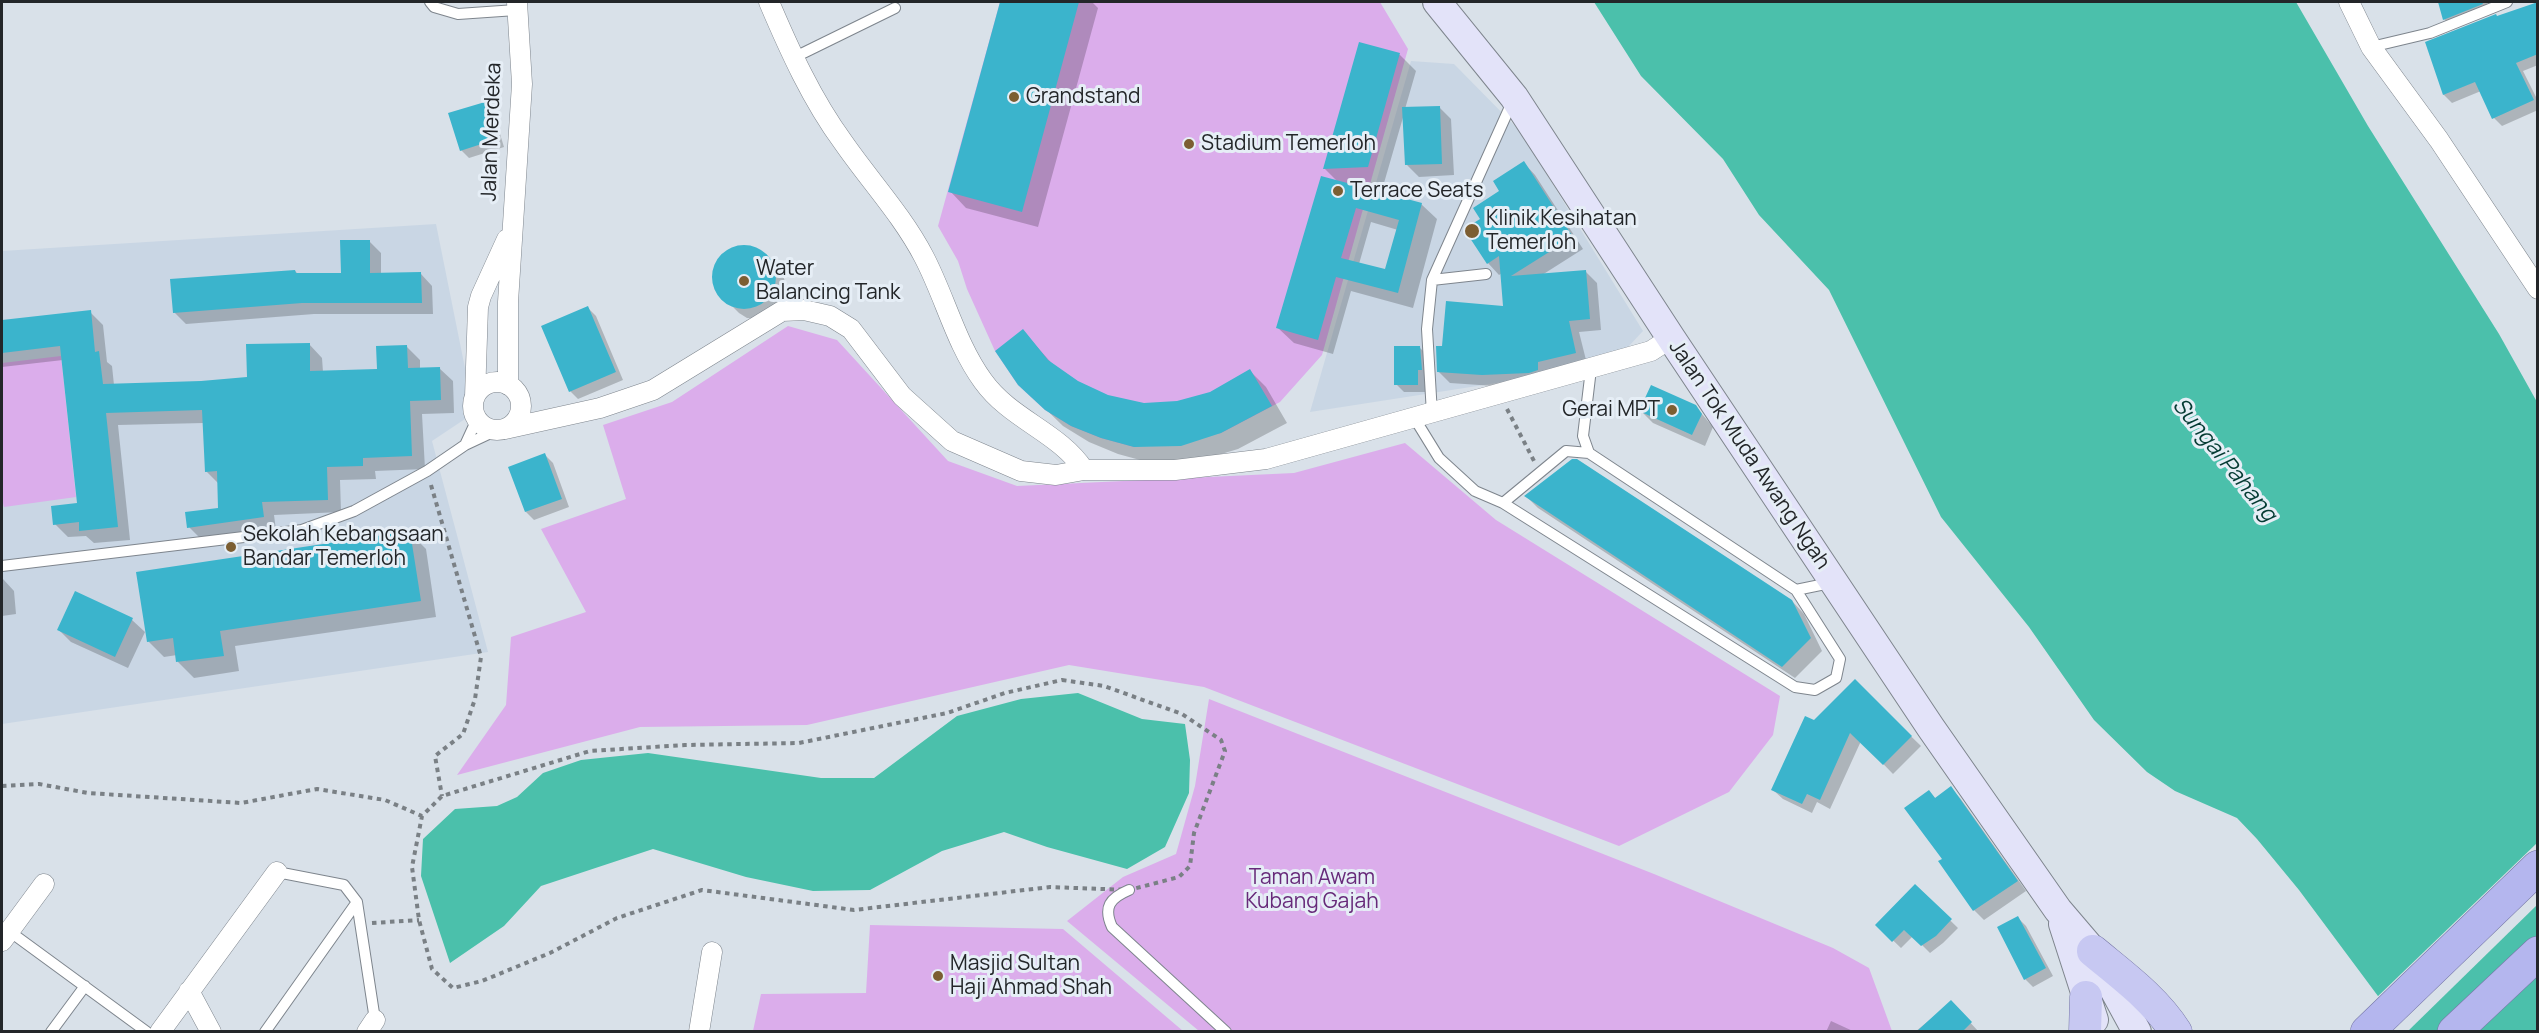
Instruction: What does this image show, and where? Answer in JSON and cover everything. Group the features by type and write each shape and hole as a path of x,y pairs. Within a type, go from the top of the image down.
{"highway":[{"path":"2367,1032 2538,867"},
{"path":"2454,1032 2538,953"}],"main road":[{"name":"Jalan Tok Muda Awang Ngah","path":"1437,2 1514,97 1671,338 1931,728 2058,910 2093,951 2137,1032"},
{"name":"Jalan Tok Muda Awang Ngah","path":"2058,910 2098,1032"},
{"path":"2093,951 2144,994 2167,1018 2176,1032"},
{"path":"2085,1032 2086,997"}],"street":[{"path":"768,2 793,58 842,141 896,210 925,258 959,337 983,381 1017,415 1073,453 1084,470"},
{"path":"2349,2 2371,47 2439,140 2538,289"},
{"name":"Jalan Merdeka","path":"508,385 508,302 522,84 517,6"},
{"name":"Jalan Merdeka","path":"475,397 478,307 512,229"},
{"path":"501,430 518,419 522,404 515,390 508,385 490,383 478,391 475,397 474,412 482,425 501,430 600,408 653,390 782,311 804,310 830,316 850,329 902,396 952,441 1021,471 1056,475 1084,470 1175,470 1266,459 1591,369 1651,351 1671,338"},
{"path":"522,404 557,417"},
{"path":"160,1032 277,872"},
{"path":"5,936 44,884"},
{"path":"699,1032 712,952"},
{"path":"189,991 211,1032"}],"lane":[{"path":"430,2 434,7 458,14 517,6"},
{"path":"2371,47 2430,33 2507,2"},
{"path":"793,58 895,8"},
{"path":"1503,503 1566,451 1590,453 1796,590 1840,659 1836,678 1815,690 1795,687 1503,503 1475,490 1439,458 1423,416 1432,280 1514,97"},
{"path":"1432,280 1486,274"},
{"path":"1590,453 1583,436 1591,369"},
{"path":"465,445 477,419"},
{"path":"2,566 302,530 354,511 426,471 465,445 501,430"},
{"path":"1796,590 1834,583"},
{"path":"277,872 344,885 357,902 371,1026"},
{"path":"1129,890 1116,896 1109,905 1107,917 1112,927 1226,1032"},
{"path":"265,1032 357,902"},
{"path":"5,936 85,986 147,1032"},
{"path":"51,1032 85,986"}],"path":[{"path":"1501,394 1530,457 1543,470"},
{"path":"426,471 481,657 475,699 463,734 435,756 442,796"},
{"path":"1062,680 1104,686 1182,714 1221,740 1225,751 1194,833 1190,866 1179,877 1129,890 1050,887 854,910 702,890 617,918 550,953 482,981 453,988 432,969 419,920 412,867 422,816 442,796 590,751 799,743 947,713 1005,693 1062,680"},
{"path":"2,786 39,784 88,793 241,803 317,789 385,800 422,816"},
{"path":"359,924 419,920"}],"shaded area":[{"name":"Klinik Kesihatan Temerloh","path":"1411,61 1454,64 1520,131 1643,331 1628,347 1535,377 1310,412"},
{"name":"Sekolah Kebangsaan Bandar Temerloh","path":"436,224 474,413 432,441 488,652 2,724 2,251"}],"green space":[{"path":"1000,2 1380,2 1408,49 1322,355 1280,402 1221,433 1134,447 1101,438 1071,426 1045,410 1018,385 995,351 967,289 958,261 938,226"},
{"path":"788,326 837,340 948,461 1017,486 1294,473 1405,443 1496,520 1780,696 1773,735 1729,792 1619,846 1204,687 1069,665 807,725 640,727 457,775 506,705 511,637 586,612 541,529 626,499 603,425 672,402"},
{"path":"61,356 76,497 4,507 2,499 2,363"},
{"name":"Taman Awam Kubang Gajah","path":"1209,699 1654,874 1833,948 1869,968 1892,1031 1199,1031 1067,921 1123,877 1176,854 1195,786"},
{"name":"Masjid Sultan Haji Ahmad Shah","path":"870,925 1063,929 1183,1031 753,1031 761,994 866,993"}],"water":[{"name":"Sungai Pahang","path":"1594,2 2296,2 2368,126 2499,334 2537,402 2537,1031 2404,1031 2299,890 2237,818 2175,791 2147,772 2094,720 2029,627 1941,517 1829,290 1759,215 1723,159 1641,76"},
{"path":"1078,693 1142,719 1185,724 1190,760 1189,793 1165,847 1127,869 1047,847 1004,832 942,851 870,890 813,891 746,877 653,849 541,886 504,926 450,963 421,876 423,839 455,809 497,806 517,797 543,773 581,760 648,753 821,778 874,778 957,716 1021,699"}],"pier":[{"path":"2537,843 2537,905 2407,1032 2400,1032 2375,999"}],"building":[{"name":"Grandstand","path":"1000,2 1079,2 1022,212 948,192"},
{"path":"2438,2 2482,2 2483,4 2443,20"},
{"path":"2538,2 2538,54 2516,63 2534,100 2492,119 2475,82 2443,95 2425,42 2496,14 2497,16"},
{"path":"1359,42 1400,53 1368,167 1323,169"},
{"path":"485,102 497,139 460,151 448,113"},
{"path":"1440,106 1442,164 1405,165 1402,107"},
{"path":"1524,161 1573,237 1511,276 1586,270 1590,319 1569,321 1576,353 1538,362 1538,370 1529,373 1482,375 1437,372 1436,346 1442,346 1446,301 1503,306 1499,256 1487,264 1464,229 1480,219 1473,208 1499,191 1493,181"},
{"path":"1321,176 1422,203 1398,293 1336,277 1318,340 1276,328","holes":["1356,208 1399,220 1385,269 1341,258"]},
{"path":"340,240 370,240 370,273 421,272 422,303 302,303 173,313 170,279 295,270 296,273 341,273"},
{"name":"Water Balancing Tank","path":"744,245 762,251 770,259 776,277 770,295 762,303 744,309 726,303 718,295 712,277 718,259 726,251"},
{"path":"588,306 616,372 569,392 541,326"},
{"path":"91,310 95,352 99,351 103,384 247,377 246,344 310,343 310,371 377,369 376,346 407,345 408,368 440,367 441,400 410,401 412,456 363,458 363,466 327,467 328,500 262,502 264,517 187,528 185,512 218,508 217,471 205,472 202,410 106,413 118,527 79,531 79,522 53,525 51,506 77,503 60,346 2,353 2,320"},
{"path":"1023,329 1048,360 1078,381 1108,395 1144,403 1177,401 1210,392 1250,369 1272,406 1221,433 1181,446 1134,447 1101,438 1071,426 1045,410 1018,385 995,351"},
{"path":"1394,346 1420,346 1422,370 1418,370 1418,385 1394,385"},
{"name":"Gerai MPT","path":"1651,385 1696,405 1702,414 1692,435 1639,411"},
{"path":"545,453 562,499 525,512 508,467"},
{"path":"1572,459 1577,459 1792,600 1811,638 1782,667 1524,496"},
{"path":"410,531 421,601 220,631 224,656 176,662 173,638 147,642 136,572"},
{"path":"75,591 133,618 115,657 57,630"},
{"path":"1855,679 1912,736 1883,765 1850,733 1820,800 1807,794 1802,804 1771,790 1805,716 1814,720"},
{"path":"1951,786 2018,881 1973,911 1938,861 1942,859 1904,808 1929,790 1935,798"},
{"path":"1915,884 1952,919 1936,936 1921,946 1904,930 1892,942 1875,925"},
{"path":"2018,916 2046,968 2024,980 1997,927"},
{"path":"1951,1000 1972,1022 1962,1032 1916,1032"}],"place":[{"name":"Grandstand","path":"1014,97"},
{"name":"Stadium Temerloh","path":"1189,144"},
{"name":"Terrace Seats","path":"1338,191"},
{"name":"Klinik Kesihatan Temerloh","path":"1472,231"},
{"name":"Water Balancing Tank","path":"744,281"},
{"name":"Gerai MPT","path":"1672,410"},
{"name":"Sekolah Kebangsaan Bandar Temerloh","path":"231,547"},
{"name":"Masjid Sultan Haji Ahmad Shah","path":"938,976"}]}
